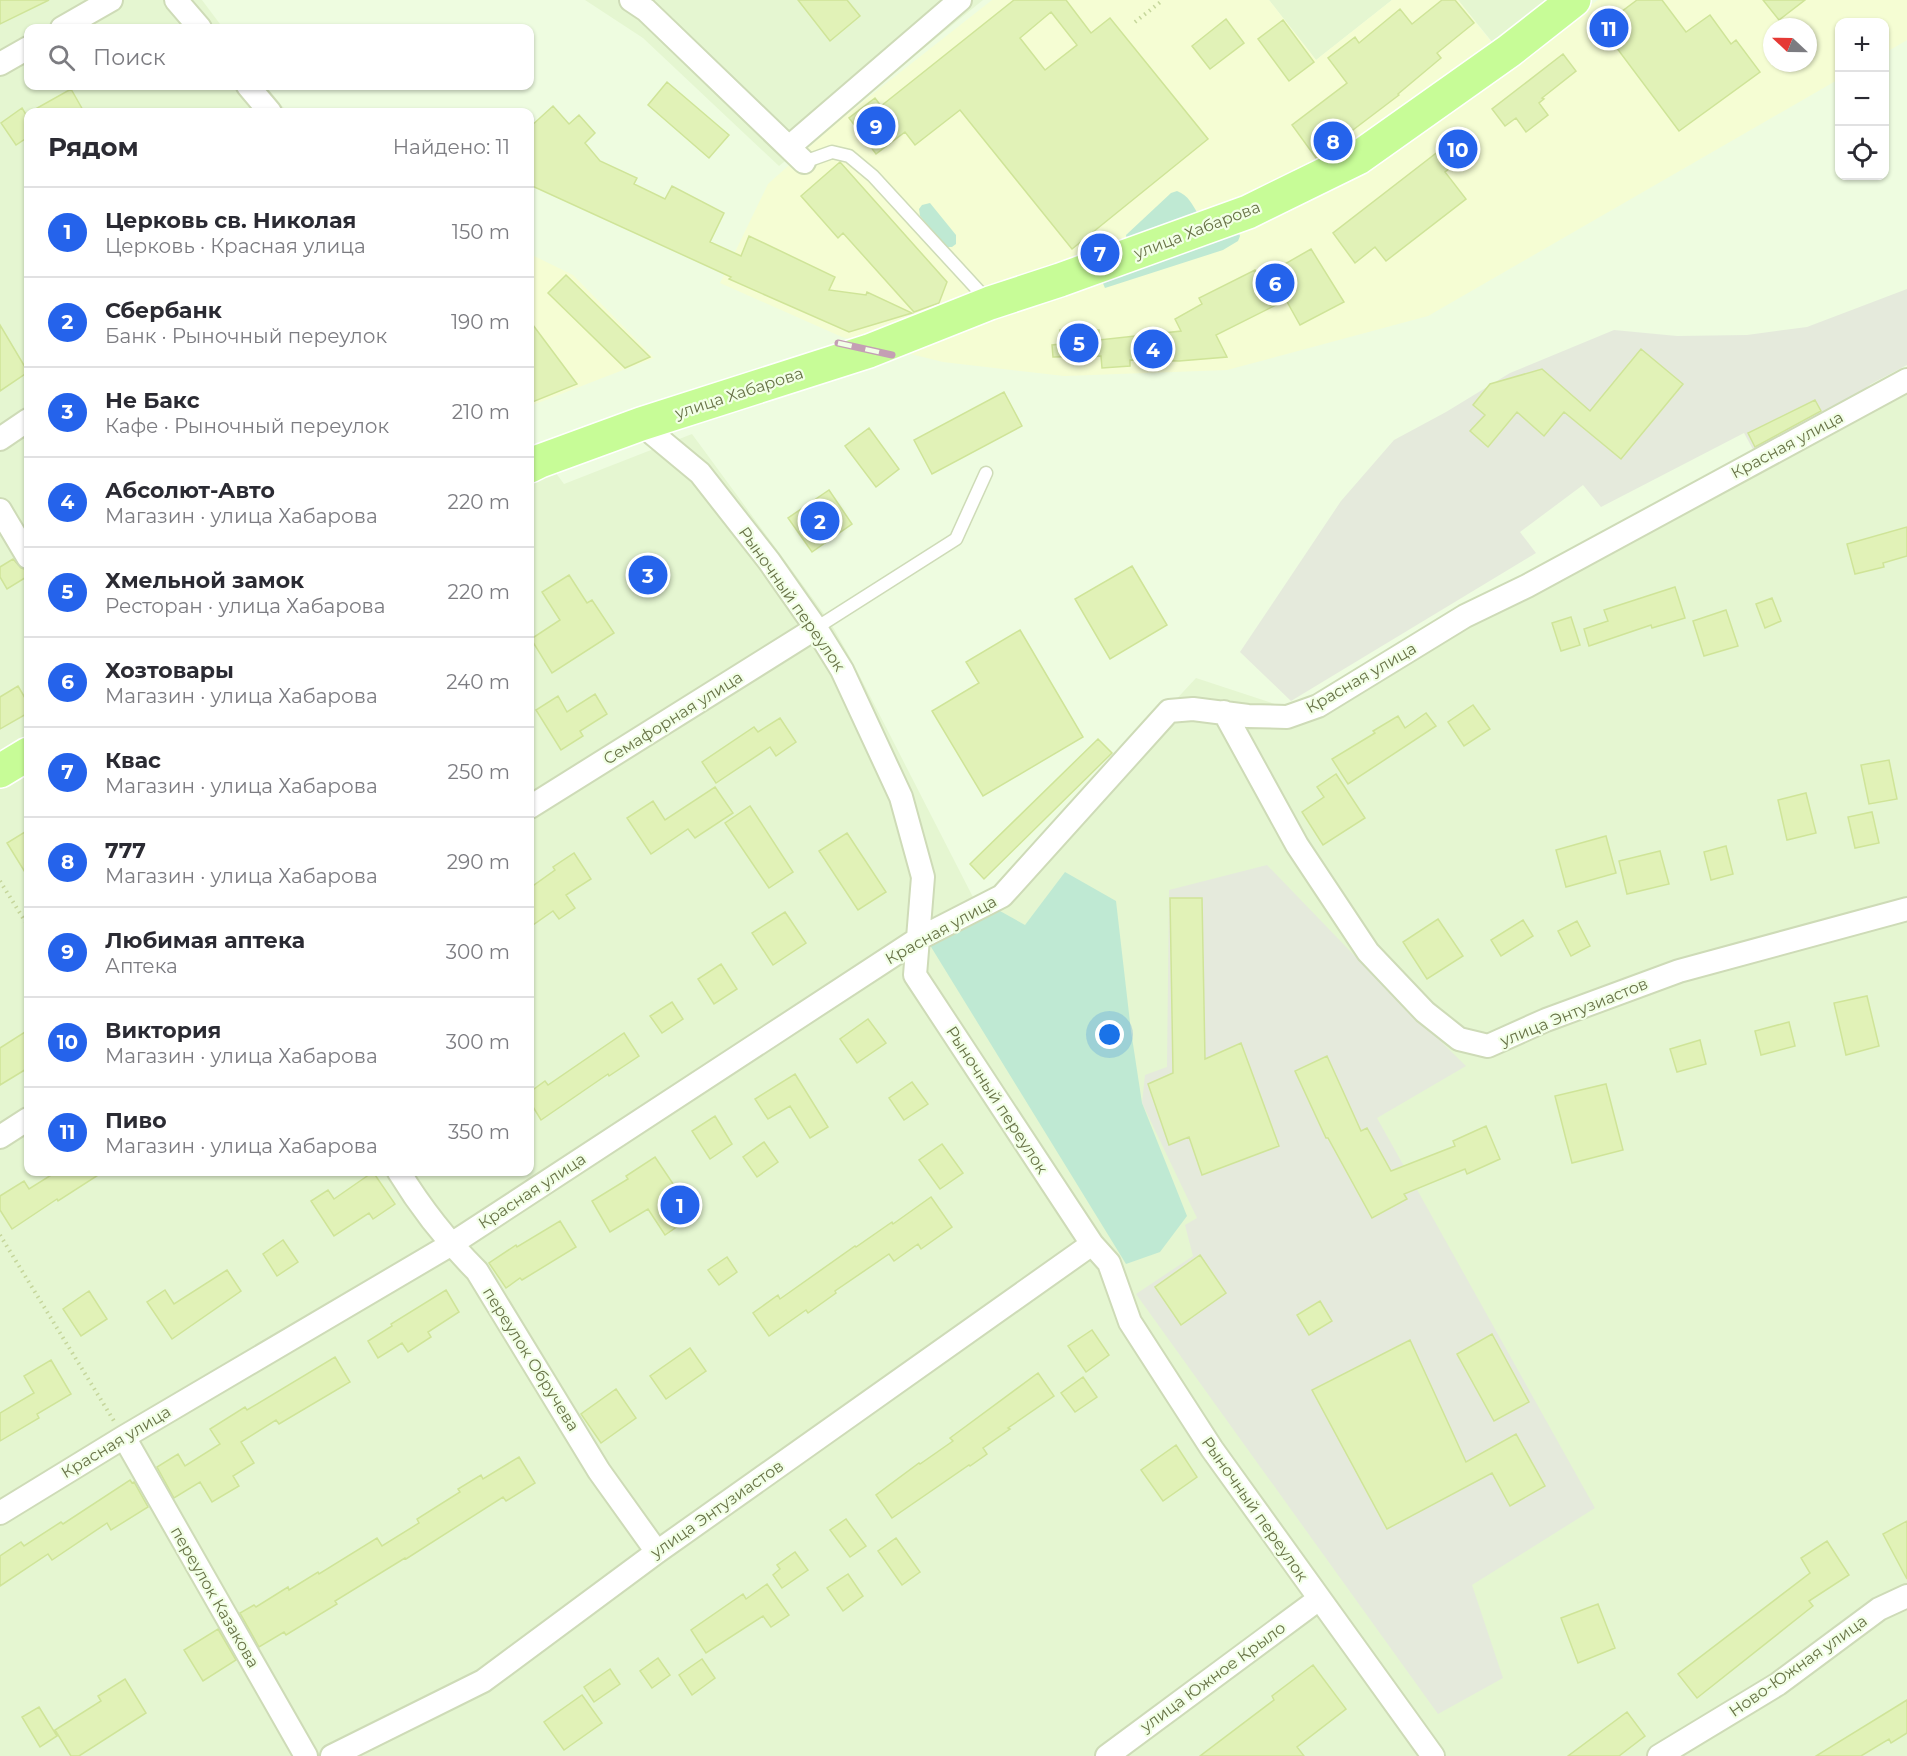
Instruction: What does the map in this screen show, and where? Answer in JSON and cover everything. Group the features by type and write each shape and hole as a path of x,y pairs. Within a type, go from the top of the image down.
{"main road":[{"name":"улица Хабарова","path":"534,458 869,351 990,303 1248,212 1358,158 1509,51 1574,0"},
{"path":"0,771 24,756"}],"street":[{"path":"69,24 111,0"},
{"path":"176,0 197,24"},
{"path":"645,3 797,155 960,0"},
{"path":"0,64 24,50"},
{"path":"251,90 267,108"},
{"name":"Красная улица","path":"0,1513 124,1437 450,1245 918,939 1002,896 1169,711 1193,709 1248,716 1287,717 1318,706 1465,616 1527,586 1907,380"},
{"path":"0,439 24,423"},
{"name":"Рыночный переулок","path":"641,424 700,473 769,561 842,670 901,797 922,876 915,975 1092,1244 1109,1263 1130,1322 1206,1440 1433,1756"},
{"path":"0,510 24,550"},
{"name":"Семафорная улица","path":"534,804 816,628"},
{"name":"улица Энтузиастов","path":"1224,712 1297,845 1368,952 1425,1012 1460,1039 1488,1046 1546,1020 1679,971 1907,909"},
{"path":"0,1137 24,1122"},
{"name":"переулок Обручева","path":"401,1176 450,1245 477,1271 599,1471 657,1552"},
{"name":"улица Энтузиастов","path":"332,1756 483,1681 657,1552 1092,1244"},
{"name":"переулок Казакова","path":"124,1437 306,1756"},
{"name":"Ново-Южная улица","path":"1659,1756 1778,1684 1879,1609 1907,1596"},
{"name":"улица Южное Крыло","path":"1107,1756 1320,1599"}],"lane":[{"path":"797,155 832,152 849,156 873,176 990,303"},
{"path":"816,628 956,539 986,473"}],"path":[{"path":"1135,22 1163,0"},
{"path":"0,881 24,920"},
{"path":"0,1235 124,1437"}],"shaded area":[{"path":"0,0 202,0 220,24 24,24 24,90 269,90 284,108 24,108 24,1176 534,1176 534,443 564,484 692,434 830,622 975,901 998,892 1196,678 1293,710 1907,375 1907,1756 0,1756"},
{"path":"585,0 983,0 779,166 643,38"},
{"path":"992,0 1269,0 1316,60 1392,0 1458,0 1508,63 1598,0 1907,0 1907,40 1889,51 1889,18 1835,18 1835,81 1428,316 1227,370 1064,376 943,362 842,337 720,283 768,184 837,122"},
{"path":"1269,0 1392,0 1316,60"},
{"path":"1458,0 1546,0 1493,43"},
{"path":"1177,191 1187,198 1198,214 1127,240 1126,235 1171,193"},
{"path":"930,203 956,235 956,244 952,247 946,247 920,216 919,209 922,205"},
{"path":"1238,231 1240,236 1238,241 1223,250 1105,288 1101,279"},
{"path":"534,256 573,275 654,358 534,404"},
{"path":"1907,289 1907,365 1871,384 1825,418 1755,453 1744,433 1601,507 1583,485 1520,532 1536,553 1291,701 1240,652 1341,501 1394,440 1510,373 1614,330 1677,336 1747,335 1807,327"},
{"path":"1267,865 1379,981 1466,1066 1377,1118 1595,1508 1472,1585 1503,1678 1438,1714 1136,1294 1193,1256 1185,1225 1197,1218 1142,1103 1145,1075 1167,1067 1169,890"},
{"path":"1065,872 1116,901 1142,1103 1187,1216 1160,1252 1126,1264 928,942 991,906 1025,925"}],"building":[{"path":"0,0 49,0 0,24"},
{"path":"798,0 847,0 860,16 830,41"},
{"path":"1014,0 1066,0 1091,33 1110,18 1208,139 1072,249 960,110 915,145 905,132 876,154 849,118 875,98 881,106","holes":["1051,12 1077,45 1045,70 1020,38"]},
{"path":"1442,0 1455,0 1474,23 1437,53 1441,58 1399,95 1316,158 1292,125 1347,83 1328,58 1355,37 1359,43 1400,9 1412,24"},
{"path":"1637,0 1662,0 1686,32 1710,15 1731,44 1736,40 1760,72 1679,131 1601,27"},
{"path":"1763,0 1805,0 1782,18 1777,18"},
{"path":"1226,19 1244,43 1210,69 1192,46"},
{"path":"1283,20 1314,62 1289,81 1258,39"},
{"path":"1563,54 1576,71 1542,98 1544,99 1539,103 1548,115 1526,132 1516,118 1505,126 1492,109"},
{"path":"667,82 729,135 709,158 648,105"},
{"path":"72,90 82,108 37,108"},
{"path":"553,106 569,124 579,115 595,133 585,143 600,161 637,178 634,184 665,199 672,186 724,213 710,242 741,256 749,236 835,277 829,290 866,295 867,292 912,313 849,332 729,279 731,277 534,187 534,123"},
{"path":"22,108 24,140 16,145 1,123"},
{"path":"1466,130 1478,147 1445,172 1466,199 1386,261 1375,247 1355,263 1333,233"},
{"path":"840,162 947,282 939,303 914,312 843,233 838,238 801,196"},
{"path":"1311,249 1344,302 1300,325 1286,300 1216,335 1227,357 1179,361 1130,360 1130,366 1102,368 1101,356 1053,357 1052,345 1060,344 1060,330 1099,330 1099,340 1181,331 1175,319 1202,304 1199,298 1255,270 1259,277"},
{"path":"566,275 650,357 625,368 548,293"},
{"path":"0,325 24,365 24,375 0,391"},
{"path":"534,326 577,384 534,401"},
{"path":"1641,349 1683,384 1621,459 1564,412 1544,436 1517,412 1488,447 1470,431 1485,415 1473,405 1490,384 1542,369 1590,411"},
{"path":"1004,392 1022,426 932,474 914,440"},
{"path":"1815,400 1821,411 1755,447 1748,433"},
{"path":"869,428 899,469 876,487 845,446"},
{"path":"829,490 852,524 812,552 788,518"},
{"path":"1907,527 1907,556 1883,563 1884,567 1855,574 1847,544"},
{"path":"13,559 24,569 24,578 7,589 0,577 0,567"},
{"path":"1132,566 1167,625 1110,659 1075,599"},
{"path":"569,575 587,603 592,600 614,633 552,673 534,644 534,637 560,620 542,592"},
{"path":"1675,587 1685,618 1652,628 1651,625 1589,646 1584,629 1608,621 1604,610"},
{"path":"1772,598 1781,621 1765,628 1756,604"},
{"path":"1726,610 1738,646 1704,656 1693,621"},
{"path":"1571,617 1580,645 1561,651 1552,623"},
{"path":"1020,630 1083,737 983,796 932,711 979,683 966,662"},
{"path":"18,686 24,696 24,715 0,729 0,697"},
{"path":"595,694 607,714 580,731 583,736 561,750 536,710 558,696 567,712"},
{"path":"1473,705 1490,729 1464,746 1448,722"},
{"path":"1426,713 1436,726 1348,784 1332,759 1398,716 1405,728"},
{"path":"780,718 796,742 776,756 770,747 716,783 702,762 754,727 758,732"},
{"path":"1098,739 1112,753 984,879 970,864"},
{"path":"1889,760 1897,799 1869,804 1861,765"},
{"path":"1336,774 1365,818 1323,845 1302,812 1324,797 1317,787"},
{"path":"715,787 733,813 695,838 688,829 651,854 627,818 653,801 665,820"},
{"path":"1806,793 1816,833 1787,840 1778,800"},
{"path":"750,806 793,872 769,888 725,823"},
{"path":"1872,812 1879,843 1855,848 1848,817"},
{"path":"24,832 24,871 7,843"},
{"path":"847,833 886,892 858,910 819,851"},
{"path":"1606,836 1616,873 1566,887 1556,850"},
{"path":"1726,846 1733,874 1711,880 1704,852"},
{"path":"1660,851 1669,884 1627,894 1619,861"},
{"path":"574,853 591,879 566,895 575,908 559,919 553,911 534,924 534,885 555,870 553,867"},
{"path":"1170,898 1202,898 1205,1059 1241,1043 1279,1146 1202,1175 1189,1137 1169,1145 1148,1084 1173,1073"},
{"path":"785,912 806,943 773,965 752,933"},
{"path":"1438,919 1463,956 1427,979 1403,942"},
{"path":"1523,920 1533,936 1501,956 1491,940"},
{"path":"1577,921 1590,946 1571,956 1558,931"},
{"path":"721,964 737,989 714,1004 698,979"},
{"path":"1867,996 1879,1046 1846,1055 1834,1003"},
{"path":"672,1002 683,1019 662,1033 650,1016"},
{"path":"868,1019 886,1043 857,1063 840,1039"},
{"path":"1789,1022 1795,1046 1761,1055 1755,1031"},
{"path":"24,1033 24,1070 0,1085 0,1048"},
{"path":"624,1033 639,1056 609,1076 608,1074 541,1120 534,1109 534,1089 545,1081 548,1085"},
{"path":"1700,1040 1706,1064 1677,1072 1670,1049"},
{"path":"1327,1056 1361,1131 1367,1128 1391,1171 1455,1146 1453,1141 1486,1126 1500,1159 1467,1174 1465,1169 1404,1194 1407,1199 1372,1218 1326,1138 1295,1071"},
{"path":"795,1074 828,1127 810,1138 790,1106 768,1119 755,1099"},
{"path":"912,1082 928,1104 904,1120 889,1098"},
{"path":"1606,1084 1623,1150 1572,1163 1555,1096"},
{"path":"715,1116 732,1144 710,1159 692,1131"},
{"path":"764,1142 778,1162 757,1177 743,1157"},
{"path":"942,1144 963,1173 940,1189 919,1160"},
{"path":"655,1157 694,1215 665,1235 648,1209 610,1232 592,1201 628,1179 626,1176"},
{"path":"50,1176 97,1176 12,1229 0,1210 0,1196 24,1181 29,1189"},
{"path":"367,1176 376,1176 395,1204 373,1219 369,1213 334,1236 311,1201 328,1190 334,1199"},
{"path":"931,1197 952,1227 921,1249 918,1244 894,1261 889,1254 835,1291 836,1293 808,1313 806,1310 769,1336 753,1313 778,1295 780,1299 855,1246 892,1222 893,1224"},
{"path":"560,1221 576,1247 506,1288 489,1263"},
{"path":"283,1240 298,1262 277,1276 263,1254"},
{"path":"1200,1255 1226,1293 1181,1325 1155,1287"},
{"path":"727,1257 737,1272 719,1285 708,1270"},
{"path":"227,1270 241,1291 172,1339 147,1302 165,1290 174,1304"},
{"path":"446,1290 459,1312 428,1332 431,1337 408,1352 402,1343 378,1358 368,1341"},
{"path":"89,1291 107,1319 81,1336 63,1309"},
{"path":"1320,1301 1332,1321 1309,1335 1297,1315"},
{"path":"1092,1330 1109,1355 1086,1372 1068,1346"},
{"path":"1492,1334 1529,1402 1494,1421 1457,1354"},
{"path":"1410,1340 1466,1462 1516,1434 1545,1486 1510,1506 1492,1473 1387,1529 1312,1390"},
{"path":"690,1348 706,1371 666,1399 650,1376"},
{"path":"335,1357 350,1382 279,1424 276,1420 241,1442 254,1463 233,1476 239,1486 212,1502 200,1482 174,1498 157,1467 178,1454 185,1466 220,1444 210,1429 245,1407 247,1410"},
{"path":"51,1360 71,1394 37,1414 39,1418 0,1441 0,1413 34,1393 24,1376"},
{"path":"1038,1373 1054,1396 983,1448 987,1454 892,1518 876,1495 953,1441 950,1438"},
{"path":"1083,1377 1097,1397 1075,1412 1061,1393"},
{"path":"616,1389 636,1418 601,1443 581,1414"},
{"path":"1176,1445 1197,1477 1163,1501 1141,1470"},
{"path":"519,1457 535,1483 506,1501 503,1497 335,1601 337,1604 286,1635 284,1632 259,1647 240,1613 254,1605 256,1607 288,1587 289,1590 318,1572 319,1574 377,1538 382,1546 419,1523 417,1519 460,1492 458,1489 481,1475 483,1479"},
{"path":"130,1480 134,1482 148,1507 111,1530 107,1523 52,1560 48,1554 0,1586 0,1556 21,1542 24,1546 61,1522 63,1524"},
{"path":"846,1519 866,1546 850,1557 830,1530"},
{"path":"1907,1521 1907,1579 1883,1534"},
{"path":"896,1538 920,1572 902,1585 878,1551"},
{"path":"1827,1541 1849,1575 1809,1601 1813,1606 1697,1698 1678,1674 1810,1573 1801,1558"},
{"path":"795,1552 808,1570 782,1588 773,1575 780,1569 777,1565"},
{"path":"848,1574 863,1596 843,1611 827,1588"},
{"path":"767,1584 789,1615 771,1627 763,1616 706,1653 691,1630 743,1594 746,1599"},
{"path":"1598,1604 1615,1648 1578,1663 1561,1618"},
{"path":"218,1629 236,1660 203,1681 184,1650"},
{"path":"658,1658 670,1675 652,1688 640,1671"},
{"path":"702,1659 715,1678 692,1695 679,1675"},
{"path":"1313,1665 1346,1709 1297,1747 1304,1756 1200,1756 1274,1700 1272,1696"},
{"path":"610,1669 620,1684 594,1702 584,1687"},
{"path":"125,1679 146,1713 79,1756 71,1756 55,1730 101,1701 98,1696"},
{"path":"582,1695 602,1723 564,1750 544,1722"},
{"path":"1907,1700 1907,1733 1891,1743 1889,1739 1861,1756 1816,1756"},
{"path":"39,1707 57,1736 40,1747 22,1717"},
{"path":"1627,1712 1645,1736 1619,1756 1568,1756"}],"railway":[{"path":"838,343 892,355"}],"place":[{"name":"Пиво","path":"1609,28"},
{"name":"Любимая аптека","path":"876,126"},
{"name":"777","path":"1333,141"},
{"name":"Виктория","path":"1458,149"},
{"name":"Квас","path":"1100,253"},
{"name":"Хозтовары","path":"1275,283"},
{"name":"Хмельной замок","path":"1079,343"},
{"name":"Абсолют-Авто","path":"1153,349"},
{"name":"Сбербанк","path":"820,521"},
{"name":"Не Бакс","path":"648,575"},
{"name":"Церковь св. Николая","path":"680,1205"}]}
